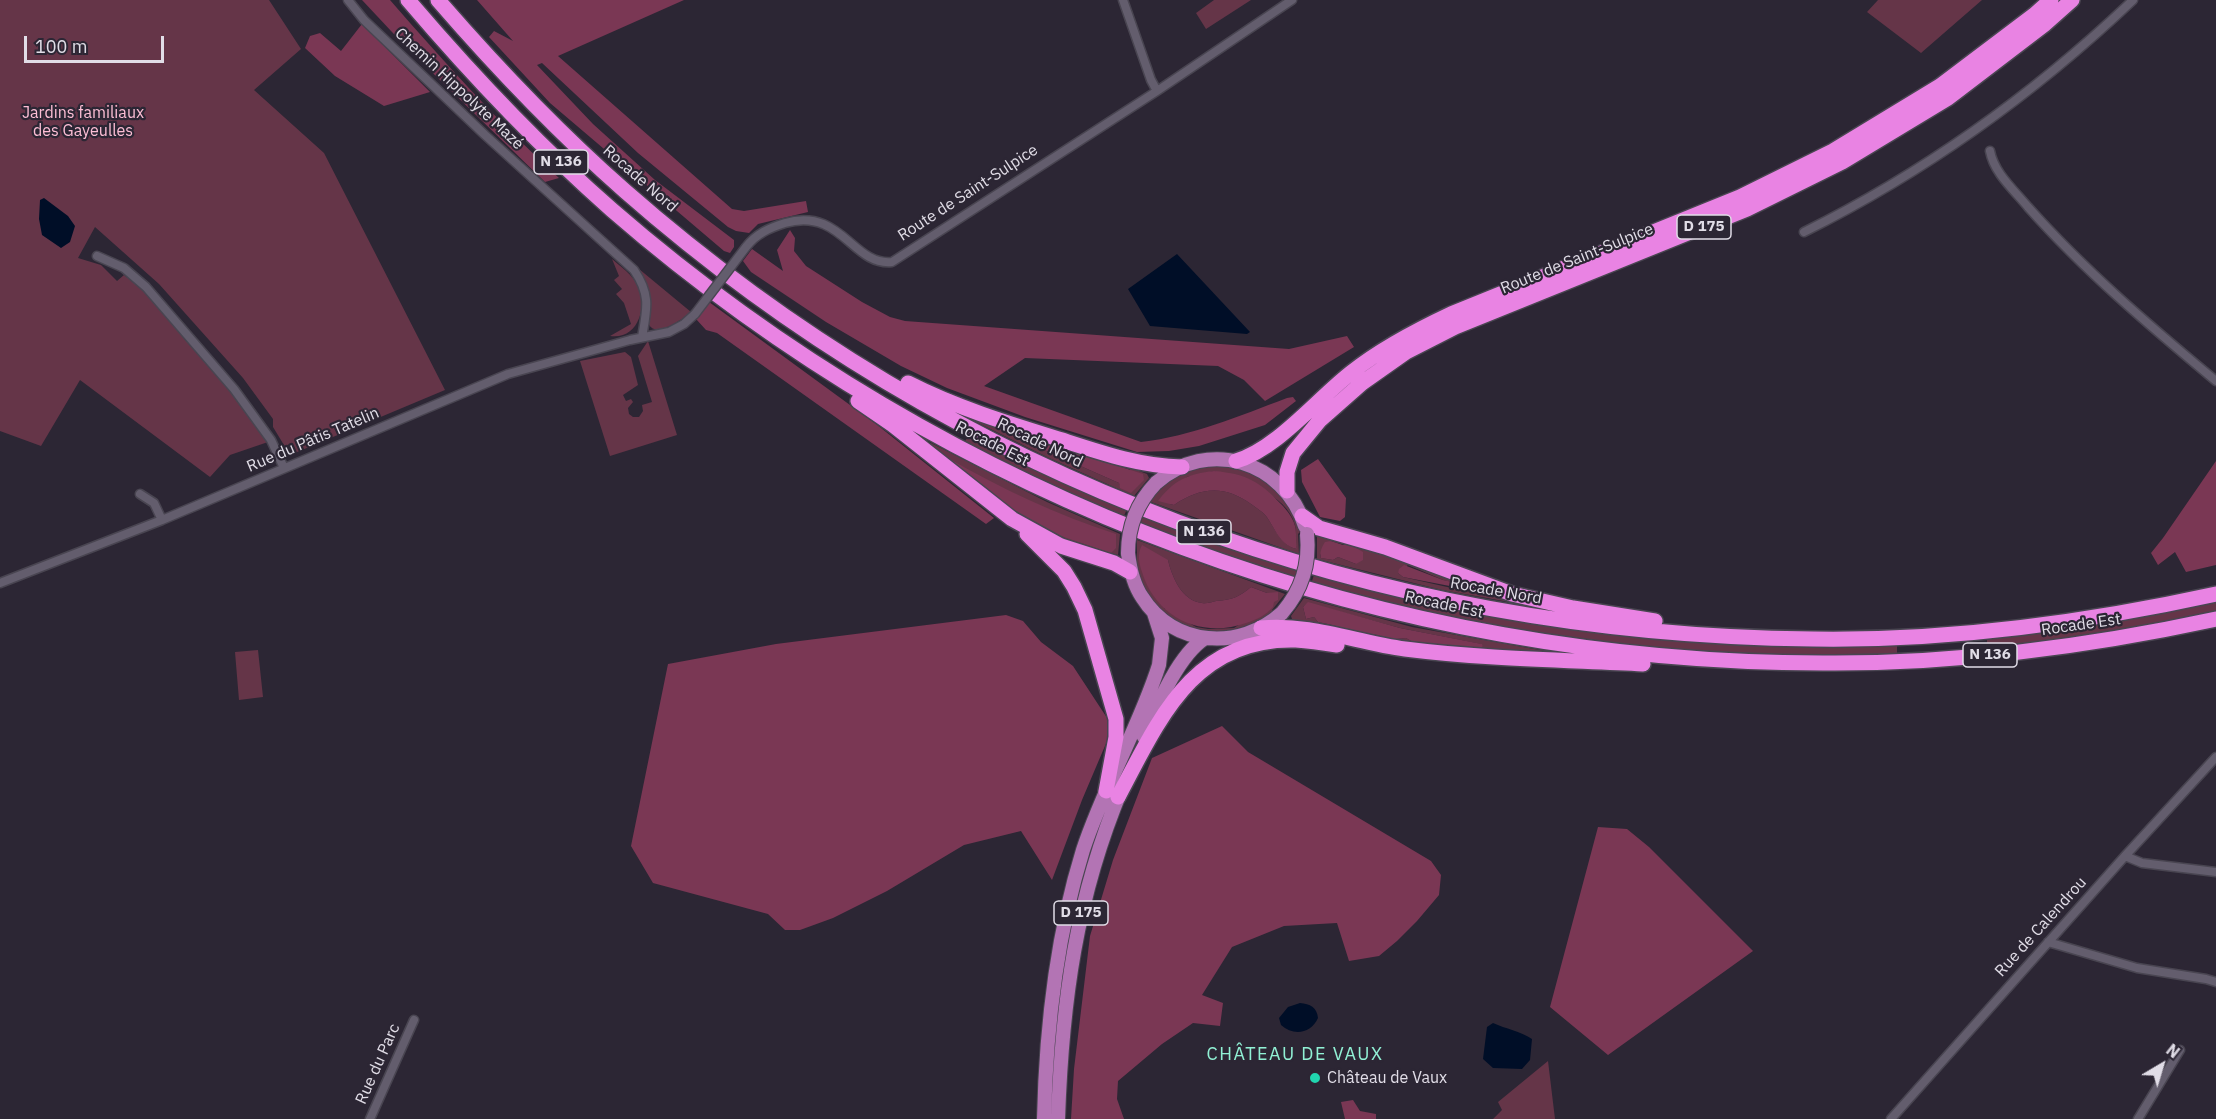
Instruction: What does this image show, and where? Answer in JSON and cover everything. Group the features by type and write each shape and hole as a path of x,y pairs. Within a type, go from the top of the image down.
{"highway":[{"name":"N 136","path":"408,0 503,105 564,165 651,243 731,305"},
{"name":"Rocade Nord","path":"438,0 479,48 578,147 624,190 744,287 834,348 926,404 1020,455 1118,499 1191,528 1309,567 1381,586 1534,617 1611,627 1762,638"},
{"name":"Route de Saint-Sulpice","path":"1236,461 1247,458 1267,446 1352,372 1422,328 1451,314 1740,197 1833,151 1940,86 2051,0"},
{"name":"Route de Saint-Sulpice","path":"1287,491 1287,472 1293,453 1320,420 1362,383 1406,352 1455,327 1747,209 1842,162 1948,98 2045,24 2072,0"},
{"path":"707,258 862,357 944,401 1047,436 1135,462 1157,466 1182,466"},
{"path":"731,305 793,354 893,425 1012,519 1064,571 1085,610 1116,719 1112,794"},
{"name":"Rocade Est","path":"731,305 901,416 1005,472 1108,519 1238,568 1374,608 1503,636 1641,654 1760,662 1837,663 1968,657 2102,641 2216,619"},
{"path":"1302,516 1319,528 1385,547 1528,599 1762,638"},
{"path":"1012,519 1061,546 1114,563 1130,572"},
{"name":"Rocade Est","path":"1762,638 1877,638 1974,632 2101,617 2216,594"},
{"path":"1262,628 1302,628 1356,641 1409,650"},
{"path":"1112,794 1148,742 1173,700 1191,680 1221,658 1252,645 1280,640 1311,641 1384,651 1409,650 1707,667 1760,662"}],"main road":[{"path":"1209,459 1236,461 1269,475 1287,491 1302,516 1307,534 1308,555 1304,576 1295,596 1282,613 1262,628 1236,637 1205,638 1178,630 1154,613 1141,596 1130,572 1129,534 1134,515 1156,483 1182,466 1209,459"},
{"name":"D 175","path":"1058,1119 1063,1017 1069,971 1080,915 1112,794 1159,665 1162,638 1154,613"},
{"name":"D 175","path":"1044,1119 1049,1014 1068,906 1084,849 1162,698 1184,660 1205,638"}],"street":[{"name":"Chemin Hippolyte Mazé","path":"348,0 364,20 634,270 645,288 646,296 642,337"},
{"path":"1123,0 1157,91"},
{"name":"Route de Saint-Sulpice","path":"642,337 669,332 684,324 695,314 755,236 789,222 808,220 819,222 837,230 878,262 892,262 1157,91 1292,0"},
{"path":"1804,232 1892,184 1997,115 2091,40 2133,0"},
{"path":"1990,151 1992,162 2005,180 2066,247 2156,332 2216,381"},
{"path":"97,256 124,268 146,287 234,389 271,440 284,468"},
{"name":"Rue du Pâtis Tatelin","path":"0,583 162,520 508,374 642,337"},
{"path":"140,494 154,503 162,520"},
{"name":"Rue de Calendrou","path":"1891,1119 2216,757"},
{"path":"2125,856 2142,863 2216,872"},
{"path":"2048,942 2137,968 2216,982"},
{"name":"Rue du Parc","path":"370,1119 414,1020"},
{"path":"2138,1119 2180,1050"}],"green space":[{"name":"Jardins familiaux des Gayeulles","path":"0,0 269,0 301,49 254,90 324,153 445,390 290,455 273,427 273,419 243,378 159,284 95,227 78,258 101,265 117,281 124,275 148,294 186,341 229,387 268,442 230,455 210,477 80,380 41,446 0,431"},
{"path":"1214,0 1251,0 1206,29 1196,13"},
{"path":"1878,0 1982,0 1921,53 1867,12"},
{"path":"612,259 636,282 642,303 641,312 634,327 628,333 620,336 610,336 631,324 624,303 616,294 622,289 614,280 619,276"},
{"path":"633,264 691,312 668,327 655,329 651,327 648,321 650,300 648,289"},
{"path":"648,341 677,435 610,456 580,361 625,352 631,357 638,385 623,395 626,401 631,399 633,402 628,408 629,414 639,417 643,411 642,405 652,402 638,356"},
{"path":"964,416 1126,466 1147,474 1149,478 1134,496 1049,458","holes":["1026,440 1081,454 1117,467 1130,469 1121,488 1119,483 1026,442"]},
{"path":"969,435 1046,474 1127,509 1123,518 964,443"},
{"path":"931,443 1047,502 1120,534 1118,555 1075,545 1023,521 928,447"},
{"path":"1228,467 1256,476 1268,483 1278,492 1294,517 1300,532 1298,534 1299,554 1151,502 1150,500 1156,493 1170,481 1185,473 1203,468","holes":["1214,471 1262,490 1282,504 1295,525 1297,549 1291,547 1279,536 1263,513 1231,494 1222,491 1203,492 1174,505 1170,504 1187,477"]},
{"path":"1143,516 1297,570 1294,579 1140,525"},
{"path":"1317,536 1364,547 1537,607 1442,590 1317,559","holes":["1331,541 1357,550 1356,564 1338,557 1333,560 1321,558 1320,555","1408,565 1456,583 1456,589 1403,577 1398,573"]},
{"path":"1137,540 1285,594 1272,610 1274,612 1252,624 1230,630 1209,631 1190,628 1172,619 1157,605 1144,586 1134,563 1137,562","holes":["1168,560 1175,581 1184,593 1189,598 1202,603 1231,599 1251,587 1267,593 1278,593 1273,602 1234,628 1196,627 1164,608"]},
{"path":"1314,575 1368,590 1478,614 1589,631 1756,645 1897,644 1897,654 1804,656 1672,650 1495,627 1311,584"},
{"path":"1304,598 1412,627 1562,654 1481,650 1483,648 1481,644 1400,628 1308,603 1303,607 1306,619 1314,617 1318,622 1380,636 1388,640 1406,638 1422,644 1441,644 1448,648 1466,650 1430,648 1363,638 1293,622 1291,616"},
{"path":"2216,602 2216,612 2086,637 1987,648 1987,638 2109,623"},
{"path":"258,650 263,697 239,700 235,652"},
{"path":"1548,1061 1555,1119 1493,1119 1502,1110 1498,1102"}],"shaded area":[{"path":"362,0 390,0 472,91 559,178 545,182 407,48"},
{"path":"477,0 684,0 558,56 732,209 744,211 806,201 808,212 758,224 749,233 728,227 638,153 542,63 537,65 593,124 655,180 734,240 734,247 730,253 724,251 550,103 489,37 494,31 513,41"},
{"path":"362,24 430,92 384,106 335,76 305,48 310,36 320,33 341,51"},
{"path":"790,230 795,238 794,251 806,266 862,302 890,317 905,321 1289,349 1347,336 1354,347 1265,401 1244,380 1218,366 1025,358 984,386 1141,442 1197,430 1287,398 1293,397 1296,401 1265,425 1199,446 1169,451 1137,452 1025,417 947,388 901,366 826,322 751,272 743,261 752,249 783,271 777,250"},
{"path":"709,302 876,424 994,518 986,524 717,333 706,330 696,319"},
{"path":"1026,440 1081,454 1143,474 1144,480 1131,493 1120,488 1119,483 1026,442"},
{"path":"948,458 1030,500 1116,534 1116,548 1111,553 1055,534 1034,524 1014,512 986,487 952,464"},
{"path":"1318,459 1346,498 1345,517 1340,521 1320,517 1302,482 1301,470"},
{"path":"2216,461 2216,565 2186,572 2175,552 2158,565 2151,553"},
{"path":"1214,471 1245,477 1260,485 1275,498 1293,520 1297,549 1286,544 1278,536 1263,513 1231,494 1222,491 1203,492 1174,505 1158,501 1182,479"},
{"path":"1331,541 1343,545 1349,544 1363,552 1363,560 1356,564 1338,557 1333,560 1321,558 1325,542"},
{"path":"1142,545 1168,560 1179,587 1195,601 1205,603 1231,599 1251,587 1267,593 1278,592 1278,600 1261,617 1229,627 1197,626 1183,621 1169,613 1149,588 1139,562"},
{"path":"1404,565 1457,583 1460,588 1403,577 1398,573"},
{"path":"1308,602 1400,628 1482,644 1483,648 1481,651 1448,648 1441,644 1422,644 1406,638 1388,640 1380,636 1318,622 1314,617 1306,619 1303,607"},
{"path":"1006,615 1023,621 1041,642 1073,666 1113,727 1052,880 1021,831 964,845 887,891 833,918 800,930 785,930 768,914 653,883 631,846 668,664 776,644"},
{"path":"1222,726 1248,752 1431,861 1441,875 1439,895 1417,921 1379,956 1349,961 1337,923 1284,926 1232,947 1202,995 1223,1003 1220,1026 1193,1023 1162,1044 1118,1081 1117,1099 1124,1119 1071,1119 1074,1069 1090,936 1113,860 1152,758"},
{"path":"1598,827 1627,829 1649,847 1753,951 1608,1055 1550,1007"},
{"path":"1353,1100 1360,1111 1376,1114 1376,1119 1345,1119 1341,1102"}],"water":[{"path":"44,198 68,216 75,226 70,242 61,248 42,235 39,219 40,200"},
{"path":"1177,254 1250,332 1247,334 1150,326 1128,289"},
{"path":"1300,1003 1312,1007 1318,1018 1311,1027 1301,1032 1286,1029 1281,1025 1279,1018 1288,1007"},
{"path":"1493,1023 1532,1039 1530,1060 1522,1069 1493,1068 1483,1059 1487,1027"}],"place":[{"name":"Château de Vaux","path":"1315,1078"}],"district":[{"name":"CHÂTEAU DE VAUX","path":"1295,1055"}]}
